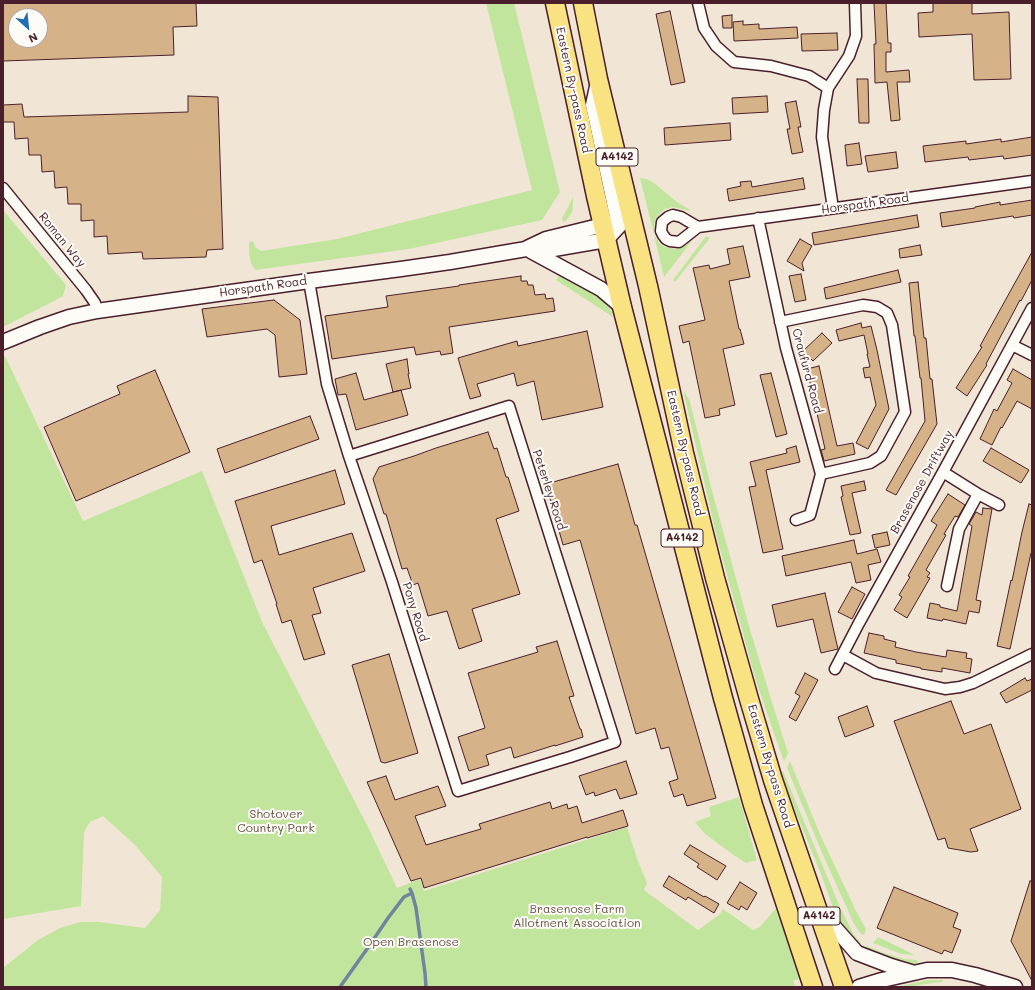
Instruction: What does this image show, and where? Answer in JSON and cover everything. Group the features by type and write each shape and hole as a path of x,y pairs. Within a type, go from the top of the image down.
{"highway":[{"name":"Eastern By-pass Road","path":"555,3 575,101 609,230 622,307 721,690 752,805 813,987"},
{"name":"Eastern By-pass Road","path":"583,3 598,79 648,286 684,453 715,578 773,780 844,987"}],"street":[{"path":"698,3 704,28 716,46 734,62 771,66 809,76 828,88"},
{"path":"833,208 822,137 824,110 828,88 849,56 856,36 855,3"},
{"path":"598,79 593,105 609,230 635,235"},
{"name":"Horspath Road","path":"698,227 1032,180"},
{"name":"Roman Way","path":"3,188 86,290 95,303 97,310"},
{"name":"Craufurd Road","path":"758,218 786,348 821,474"},
{"name":"Horspath Road","path":"3,342 69,317 97,310 450,262 526,248 546,238 609,230"},
{"path":"526,248 601,289 622,307"},
{"name":"Pony Road","path":"309,281 327,384 349,456 392,582 458,791 615,742"},
{"path":"780,322 863,305 877,306 887,313 892,325 905,412 881,456 870,463 821,474 810,515 796,520"},
{"name":"Brasenose Driftway","path":"835,669 1032,308"},
{"path":"1012,345 1032,355"},
{"name":"Peterley Road","path":"349,456 509,406 615,742"},
{"path":"943,472 999,505"},
{"path":"947,586 959,529 978,494"},
{"path":"842,655 876,673 945,689 973,683 1032,654"},
{"path":"817,908 857,953 912,973"},
{"path":"859,987 927,970 952,970 1015,987"}],"green space":[{"path":"486,3 514,3 560,192 542,220 409,249 255,270 251,263 249,254 249,242 253,241 256,248 261,251 337,239 532,190"},
{"path":"640,178 647,179 654,183 677,202 690,210 673,207 665,209 660,213 655,221 654,234"},
{"path":"572,197 572,212 566,221 563,222 562,218"},
{"path":"3,210 66,285 63,296 3,327"},
{"path":"654,235 660,244 670,248 678,249 687,245 690,241 691,242 664,277"},
{"path":"706,236 710,238 675,282 673,280"},
{"path":"562,272 594,291 611,311 613,317 556,280"},
{"path":"5,356 83,521 202,471 263,624 369,829 397,888 420,879 424,891 627,827 647,883 644,890 698,930 719,915 723,909 753,930 760,927 776,908 800,978 793,981 796,987 3,987 3,968 38,940 60,928 80,922 99,922 145,928 160,910 162,877 135,845 103,816 90,822 84,832 81,906 3,919 3,357"},
{"path":"684,391 690,402 711,487 749,626 788,753 784,762 756,681 717,538"},
{"path":"790,761 819,832 866,929 864,935 861,934 854,924 823,855 787,767"},
{"path":"783,771 840,907 854,935 861,943 859,947 838,922 821,874 780,774"},
{"path":"739,797 757,860 746,863 704,833 695,822 711,816 709,807"},
{"path":"878,937 915,955 901,954 873,943"},
{"path":"867,946 904,959 917,960 918,964 907,965 863,951"},
{"path":"928,980 943,980 942,982 896,987"}],"building":[{"path":"3,3 196,3 197,26 173,27 174,55 3,61"},
{"path":"874,3 886,3 888,43 891,43 891,52 886,52 886,72 909,70 910,82 897,82 900,120 891,121 887,82 875,83 874,44 876,44"},
{"path":"933,3 972,3 972,14 1009,12 1011,79 974,80 972,34 919,37 918,13 933,12"},
{"path":"670,11 685,82 671,85 656,14"},
{"path":"732,15 732,28 723,28 722,16"},
{"path":"743,21 743,25 759,24 759,29 797,27 798,38 734,41 733,22"},
{"path":"837,33 838,50 802,51 801,34"},
{"path":"857,79 868,79 869,123 859,123"},
{"path":"188,96 218,97 223,249 207,250 206,257 143,259 142,252 108,254 107,236 94,237 94,220 81,221 81,204 68,204 67,187 55,188 54,171 42,172 41,155 29,155 28,138 15,139 14,122 3,122 3,105 22,104 24,117 188,112"},
{"path":"767,96 768,112 733,114 732,98"},
{"path":"796,101 801,127 798,127 803,152 792,154 787,129 790,129 785,103"},
{"path":"730,123 731,140 665,145 664,128"},
{"path":"1032,137 1032,155 1004,159 1003,156 969,160 968,157 925,162 923,146 966,141 966,144 1001,139 1001,142"},
{"path":"859,143 862,164 847,166 845,145"},
{"path":"896,152 898,168 868,172 865,156"},
{"path":"803,178 805,189 729,201 727,189 741,186 740,182 751,181 752,187"},
{"path":"1032,200 1032,215 1014,218 1013,216 942,227 940,213 975,208 1000,202 1000,205"},
{"path":"917,215 919,227 814,245 812,233"},
{"path":"800,239 812,246 802,263 804,271 787,261"},
{"path":"920,245 922,255 900,258 899,249"},
{"path":"743,246 750,277 729,281 739,329 744,344 723,349 735,405 719,409 720,415 705,418 689,341 683,343 679,326 705,320 693,268 709,265 710,269 730,264 727,249"},
{"path":"1032,252 1032,280 986,364 987,365 967,396 956,388 982,347 980,346"},
{"path":"898,270 901,282 826,299 824,288"},
{"path":"801,274 806,300 795,302 789,276"},
{"path":"521,276 521,281 527,281 528,285 533,285 535,295 545,294 546,299 553,298 555,311 449,327 453,353 441,355 440,351 416,355 414,347 332,359 325,316 388,307 386,296"},
{"path":"918,282 924,338 926,338 930,379 932,379 937,424 896,495 886,490 925,421 909,283"},
{"path":"274,300 300,320 307,374 279,377 275,335 267,329 207,337 202,309"},
{"path":"861,323 862,328 871,326 889,409 868,449 856,443 876,405 870,377 865,378 863,368 870,367 864,335 839,341 836,330"},
{"path":"587,331 603,407 542,420 534,381 517,386 514,373 477,384 481,396 470,399 458,358 517,341 518,346"},
{"path":"822,333 832,343 813,361 803,351"},
{"path":"407,359 411,388 393,392 386,364"},
{"path":"819,366 837,446 853,443 855,454 824,461 821,450 825,449 807,369"},
{"path":"1013,369 1032,380 1032,409 1017,401 992,445 980,439 994,409 997,411 1012,383 1007,380"},
{"path":"155,370 190,452 76,501 44,427 120,394 117,386"},
{"path":"356,373 364,400 401,390 408,415 356,430 346,394 338,395 335,379"},
{"path":"771,373 787,434 776,437 760,375"},
{"path":"310,416 319,439 225,473 217,449"},
{"path":"488,432 494,449 497,448 519,511 496,519 520,594 472,609 482,641 459,649 447,611 428,616 418,583 413,585 407,568 402,569 386,514 384,514 373,479 379,467"},
{"path":"796,446 800,462 766,470 783,549 763,553 749,487 756,486 750,462 787,453 786,449"},
{"path":"991,448 1029,470 1021,483 983,461"},
{"path":"618,464 716,798 687,806 683,794 674,797 669,782 678,779 669,747 661,749 655,728 636,734 580,540 563,545 546,484"},
{"path":"335,470 345,504 271,526 279,555 352,533 365,571 313,588 321,613 312,615 325,654 304,660 291,620 282,623 262,560 254,563 235,501"},
{"path":"864,481 866,490 852,493 861,533 850,535 841,497 843,496 841,486"},
{"path":"948,494 965,505 958,517 955,516 944,534 946,535 926,570 930,573 927,577 930,578 907,618 894,610 902,597 899,595 910,577 908,576 937,525 931,521"},
{"path":"1029,504 1032,505 1032,553 1010,649 997,646"},
{"path":"983,508 992,509 976,600 981,601 979,613 969,611 966,624 943,619 942,621 927,618 930,603 957,611 972,526 969,524 976,512 982,515"},
{"path":"887,532 890,545 875,548 872,535"},
{"path":"854,540 857,554 877,549 881,562 868,565 871,580 856,583 851,562 786,576 782,556"},
{"path":"852,587 865,594 852,619 838,612"},
{"path":"825,593 838,649 821,653 813,619 777,627 772,605"},
{"path":"869,633 884,636 884,639 896,642 895,647 916,652 946,657 947,650 967,653 966,658 972,659 970,673 942,668 942,672 921,669 896,663 896,660 864,653"},
{"path":"557,641 574,696 569,697 583,737 514,758 511,747 486,755 489,765 469,771 458,737 485,728 468,673 538,652 536,647"},
{"path":"389,654 418,753 385,763 381,762 352,665"},
{"path":"805,673 818,680 796,721 789,717 800,696 795,693"},
{"path":"1025,678 1027,681 1032,679 1032,690 1006,703 1000,693"},
{"path":"951,701 964,734 991,724 1021,809 970,829 978,851 971,852 948,848 945,838 938,840 894,721"},
{"path":"867,706 874,726 845,737 838,717"},
{"path":"626,761 637,794 620,799 616,789 595,796 594,792 586,795 579,776"},
{"path":"386,776 395,800 438,786 446,806 415,816 426,845 481,829 479,824 550,802 552,809 567,804 568,809 577,806 582,823 623,810 628,826 587,837 424,888 421,878 411,881 367,782"},
{"path":"690,845 726,866 717,880 697,867 699,864 684,854"},
{"path":"669,876 704,897 705,896 719,904 714,913 688,897 686,900 663,886"},
{"path":"1030,881 1032,881 1032,981 1011,941"},
{"path":"740,882 757,893 747,910 741,906 739,910 727,903"},
{"path":"894,887 958,913 953,927 961,930 952,953 944,950 942,954 877,928"}],"waterway":[{"path":"410,889 416,908 426,987"},
{"path":"340,987 404,897 412,893"}],"park label":[{"name":"Shotover Country Park","path":"276,821"},
{"name":"Brasenose Farm Allotment Association","path":"577,916"},
{"name":"Open Brasenose","path":"411,942"}]}
